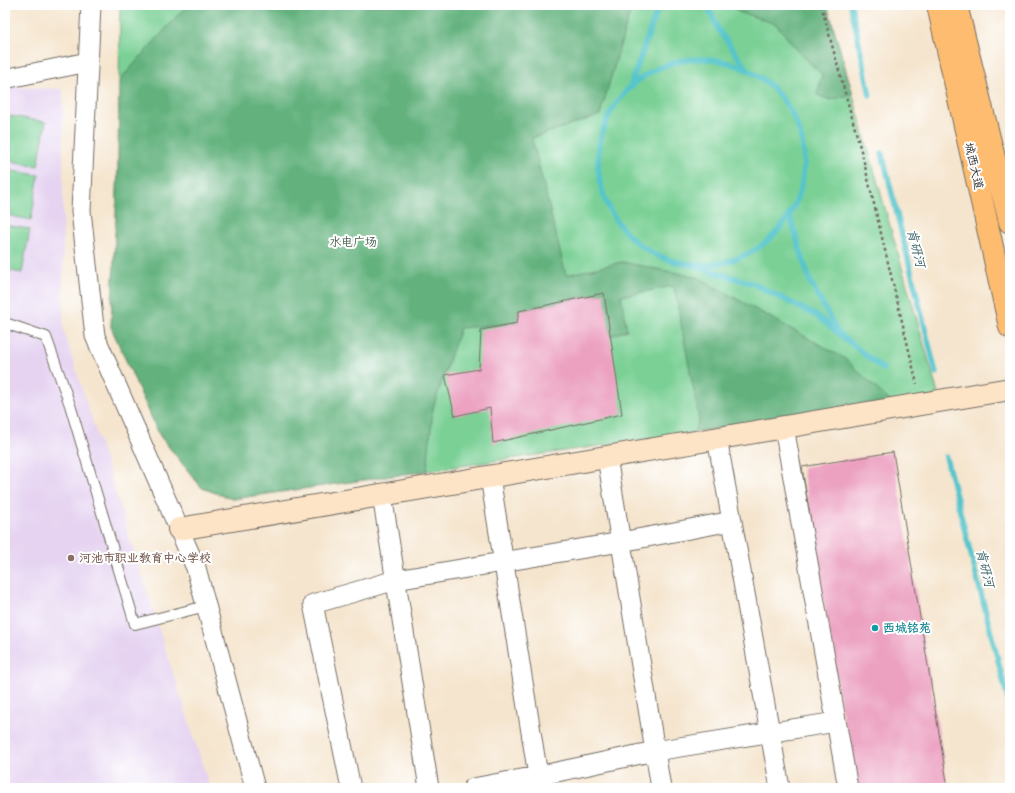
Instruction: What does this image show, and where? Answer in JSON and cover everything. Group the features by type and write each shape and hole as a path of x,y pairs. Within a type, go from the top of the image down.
{"main road":[{"name":"城西大道","path":"938,5 1010,327"},
{"name":"城西大道","path":"956,5 1010,222"}],"street":[{"path":"91,5 81,211 95,336 196,568 255,788"},
{"path":"5,76 9,78 88,62"},
{"path":"179,529 1010,389"},
{"path":"784,427 848,788"},
{"path":"717,438 780,788"},
{"path":"606,457 661,788"},
{"path":"490,476 539,782"},
{"path":"382,495 430,788"},
{"path":"351,788 313,604 396,580 621,542 732,521"},
{"path":"473,788 539,782 655,751 836,722"}],"lane":[{"path":"5,323 46,337 70,405 135,624 206,606"}],"path":[{"path":"821,5 863,158 900,310 920,404"}],"shaded area":[{"name":"河池市职业教育中心学校","path":"5,87 63,89 63,329 210,788 5,788"}],"green space":[{"name":"水电广场","path":"120,5 827,5 939,397 232,499 202,488 160,436 111,327 118,170"},
{"name":"水电广场","path":"187,5 632,5 600,115 532,138 566,275 622,262 697,277 844,358 893,404 694,432 699,419 674,286 621,296 627,330 610,336 603,293 519,311 517,323 460,328 433,408 427,471 232,499 202,488 160,436 111,327 118,170 119,81"},
{"path":"730,5 827,5 853,94 831,100 817,95 822,75 798,51 776,24 739,12"},
{"path":"5,115 46,122 38,166 5,160"},
{"path":"5,170 39,175 31,220 5,215"},
{"path":"5,225 30,229 22,273 5,270"}],"building":[{"path":"604,293 622,414 493,443 490,408 455,416 445,375 479,369 481,330 517,323 519,311"},
{"name":"西城铭苑","path":"893,452 948,788 854,788 802,467"}],"waterway":[{"path":"631,84 659,5"},
{"path":"707,5 718,29 747,69"},
{"name":"肯研河","path":"851,5 870,95"},
{"path":"691,59 711,59 731,63 750,71 774,89 792,113 800,132 804,152 804,162 804,172 800,192 792,211 774,235 750,253 731,261 711,265 691,265 671,261 652,253 636,242 621,227 610,211 602,192 598,172 598,152 602,132 610,113 621,97 636,82 652,71 671,63 691,59"},
{"name":"肯研河","path":"882,153 936,373"},
{"path":"789,214 810,281 836,329"},
{"path":"695,266 754,284 817,316 883,369"},
{"name":"肯研河","path":"946,457 1010,707"}],"place":[{"name":"河池市职业教育中心学校","path":"71,558"},
{"name":"西城铭苑","path":"875,628"}]}
